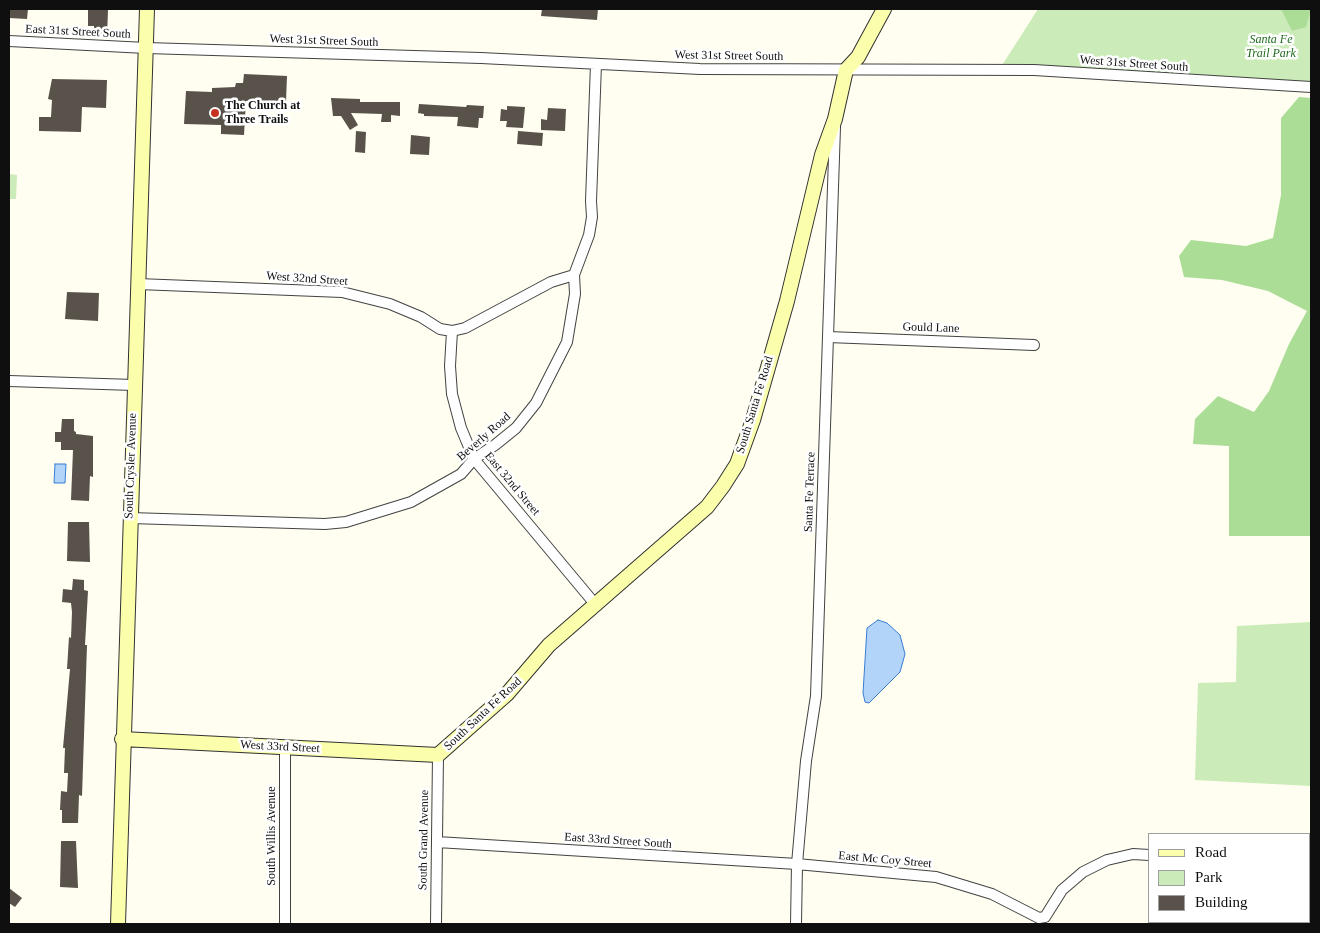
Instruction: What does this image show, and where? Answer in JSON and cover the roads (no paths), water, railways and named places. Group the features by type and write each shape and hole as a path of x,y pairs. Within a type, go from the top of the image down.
{"street":[{"name":"South Crysler Avenue","path":"118,924 122,739 147,9"},
{"name":"South Santa Fe Road","path":"438,755 507,694 549,645 706,507 723,486 737,464 758,402 787,301 822,155 835,119 846,70 858,57 884,9"},
{"name":"East 31st Street South","path":"9,41 146,48"},
{"name":"West 31st Street South","path":"146,48 481,58 700,69 1034,70 1311,87"},
{"name":"Beverly Road","path":"130,518 325,524 346,522 411,502 460,474 474,459 516,428 536,403 567,342 575,294 574,274 589,235 592,217 596,64"},
{"name":"Santa Fe Terrace","path":"796,924 797,864 806,761 816,696 835,119"},
{"path":"452,331 465,328 551,282 574,274"},
{"name":"West 32nd Street","path":"138,284 342,292 390,304 421,317 440,329 452,331"},
{"name":"East 32nd Street","path":"452,331 450,366 452,394 461,428 474,459 595,604"},
{"name":"Gould Lane","path":"828,336 1034,345"},
{"path":"9,382 134,385"},
{"name":"West 33rd Street","path":"122,739 438,755"},
{"name":"South Willis Avenue","path":"284,924 285,747"},
{"name":"South Grand Avenue","path":"436,924 438,755"},
{"name":"East 33rd Street South","path":"437,842 797,864"},
{"path":"1047,921 1062,890 1083,872 1107,860 1133,854 1148,855"},
{"name":"East Mc Coy Street","path":"797,864 936,877 992,894 1047,921"}],"water":[{"path":"55,464 66,464 65,483 54,483"},
{"path":"878,620 887,623 900,635 905,654 900,672 869,703 865,702 863,693 867,628"}],"place":[{"name":"The Church at Three Trails","path":"215,113"}],"park label":[{"name":"Santa Fe Trail Park","path":"1271,47"}]}
